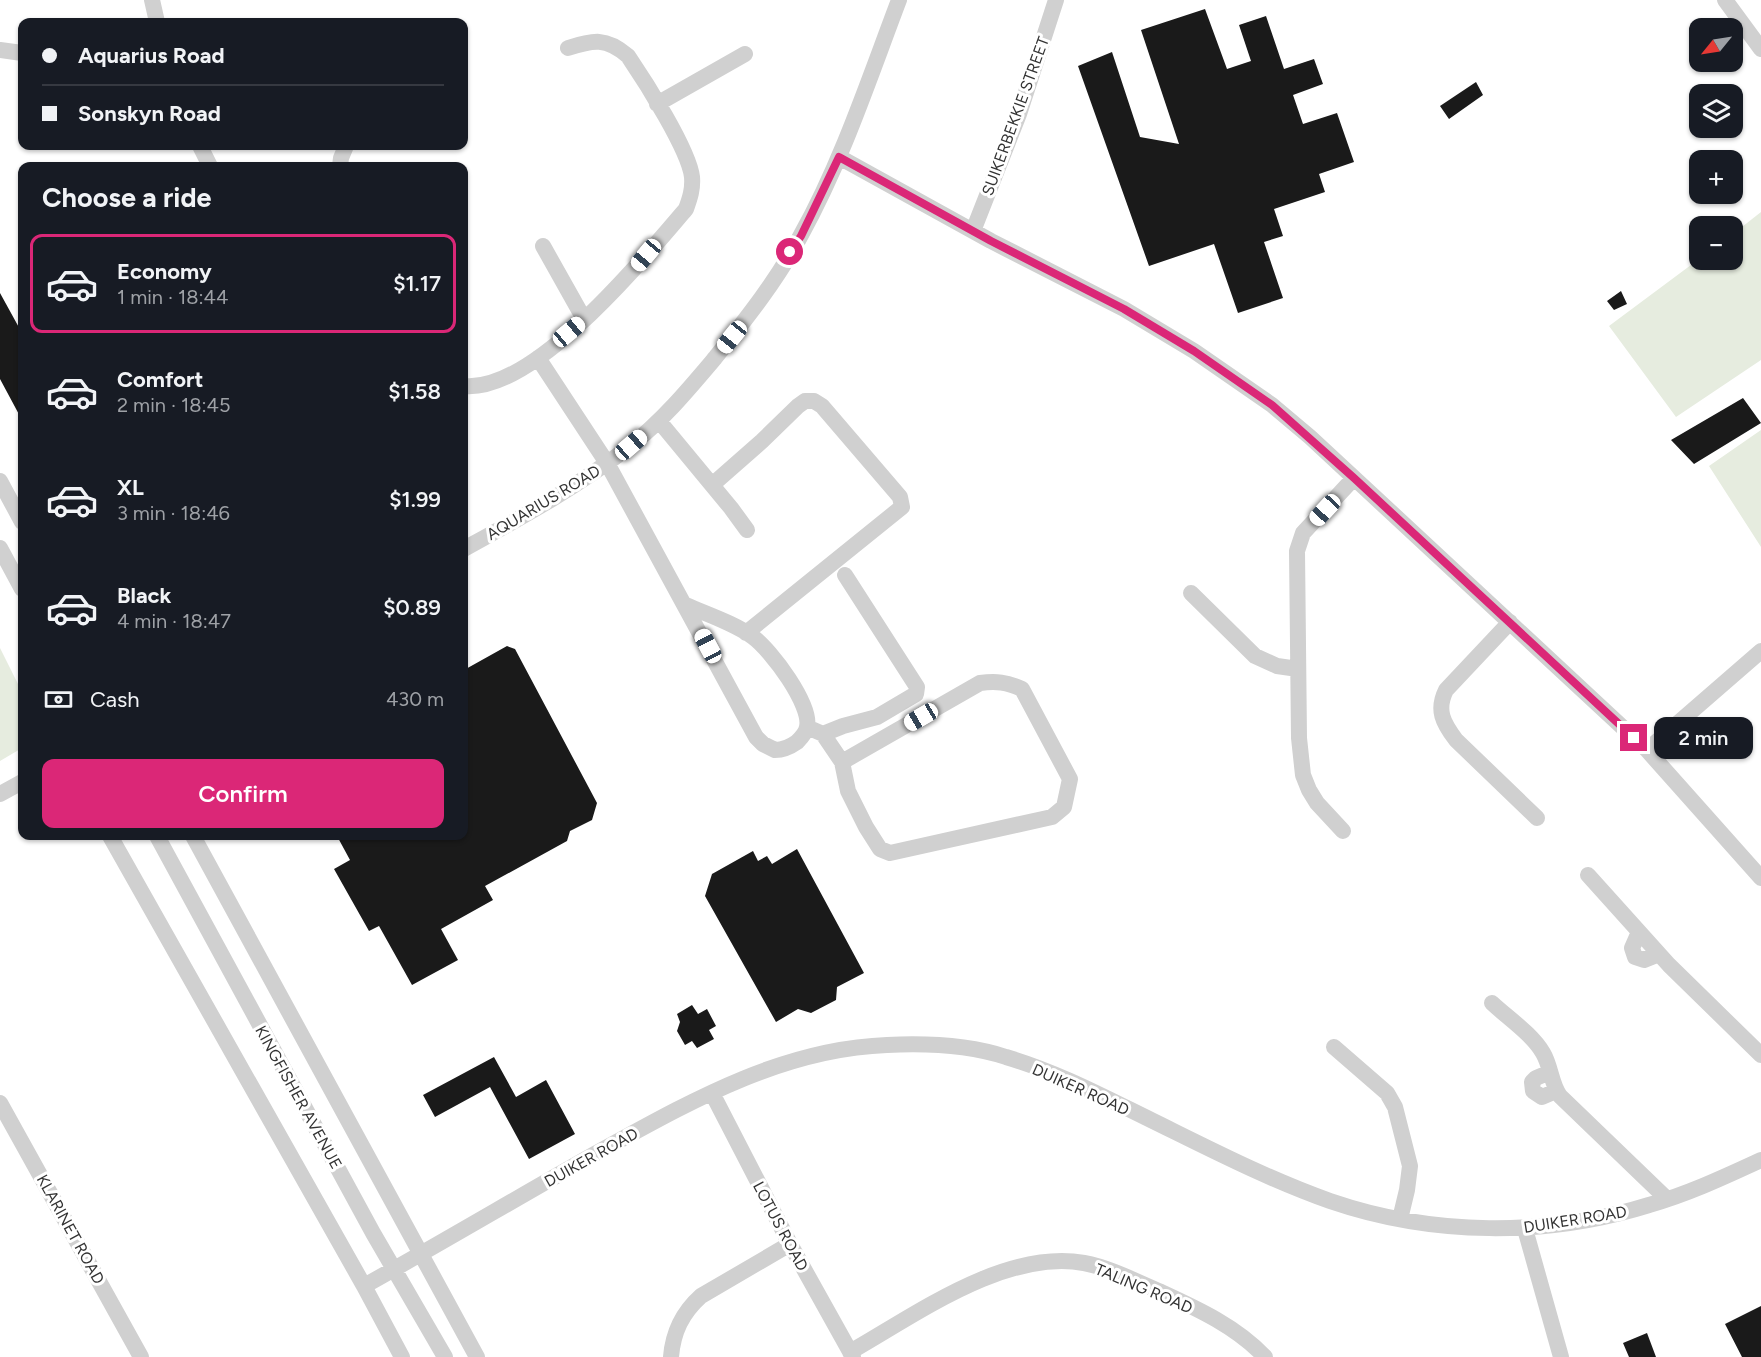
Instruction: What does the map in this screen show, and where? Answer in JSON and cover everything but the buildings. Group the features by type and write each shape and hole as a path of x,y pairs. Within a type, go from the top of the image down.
{"street":[{"path":"152,0 156,18"},
{"name":"AQUARIUS ROAD","path":"468,547 607,463 659,421 678,403 759,302 801,236 839,157 899,0"},
{"name":"SUIKERBEKKIE STREET","path":"973,231 1019,114 1056,0"},
{"path":"1725,0 1761,49"},
{"path":"468,386 484,385 538,358 584,319 633,271 686,209 690,197 692,177 687,158 635,67 620,49 612,45 596,41 568,48"},
{"path":"0,50 18,52"},
{"path":"657,104 745,54"},
{"path":"839,157 973,231 1124,309 1194,351 1272,405 1510,621 1647,750 1761,878"},
{"path":"543,246 584,319"},
{"path":"538,358 607,463 751,728 763,744 775,750 787,748 798,740 807,727 805,708 775,659 759,642 746,633 686,605"},
{"path":"712,485 798,406 805,401 814,401 822,406 902,502 902,507 746,633"},
{"path":"659,421 747,530"},
{"path":"1343,831 1317,803 1304,775 1299,738 1297,551 1299,539 1354,478"},
{"path":"0,481 18,515"},
{"path":"0,548 18,582"},
{"path":"824,734 843,726 877,717 916,694 917,691 917,687 845,575"},
{"path":"1191,593 1255,656 1277,666 1298,669"},
{"path":"1510,621 1446,690 1441,701 1441,716 1445,726 1456,740 1537,818"},
{"path":"1647,750 1761,651"},
{"path":"807,727 824,734 842,762 848,791 866,827 880,849 890,853 1052,817 1064,807 1070,779 1022,689 1009,683 992,681 980,683 842,762"},
{"path":"0,794 18,784"},
{"path":"112,840 402,1357"},
{"name":"KINGFISHER AVENUE","path":"159,840 394,1269 445,1357"},
{"name":"KINGFISHER AVENUE","path":"195,840 477,1357"},
{"path":"1588,875 1639,932 1632,948 1635,957 1644,960 1659,954 1761,1054"},
{"path":"1492,1003 1538,1046 1550,1072 1532,1082 1533,1091 1542,1097 1556,1091 1667,1199"},
{"name":"DUIKER ROAD","path":"364,1286 677,1109 749,1075 797,1059 842,1049 886,1045 959,1047 1004,1056 1059,1076 1267,1177 1333,1202 1400,1219 1449,1227 1525,1229 1602,1217 1667,1199 1761,1161"},
{"path":"1334,1047 1387,1093 1395,1107 1410,1166 1400,1219"},
{"name":"LOTUS ROAD","path":"712,1093 790,1244 852,1354"},
{"name":"KLARINET ROAD","path":"0,1102 141,1357"},
{"path":"1525,1229 1561,1357"},
{"path":"671,1357 675,1332 688,1307 701,1296 790,1244"},
{"name":"TALING ROAD","path":"852,1354 981,1280 1019,1266 1055,1261 1085,1263 1118,1274 1169,1296 1240,1334 1265,1357"}],"shaded area":[{"path":"1761,212 1761,360 1676,417 1609,326 1689,266 1689,270 1743,270 1743,226"},
{"path":"1761,430 1761,547 1709,466"},
{"path":"0,648 18,684 18,750 0,761"}],"route":[{"path":"790,252 801,236 839,157 991,241 1124,309 1194,351 1272,405 1310,436 1634,738"}]}
